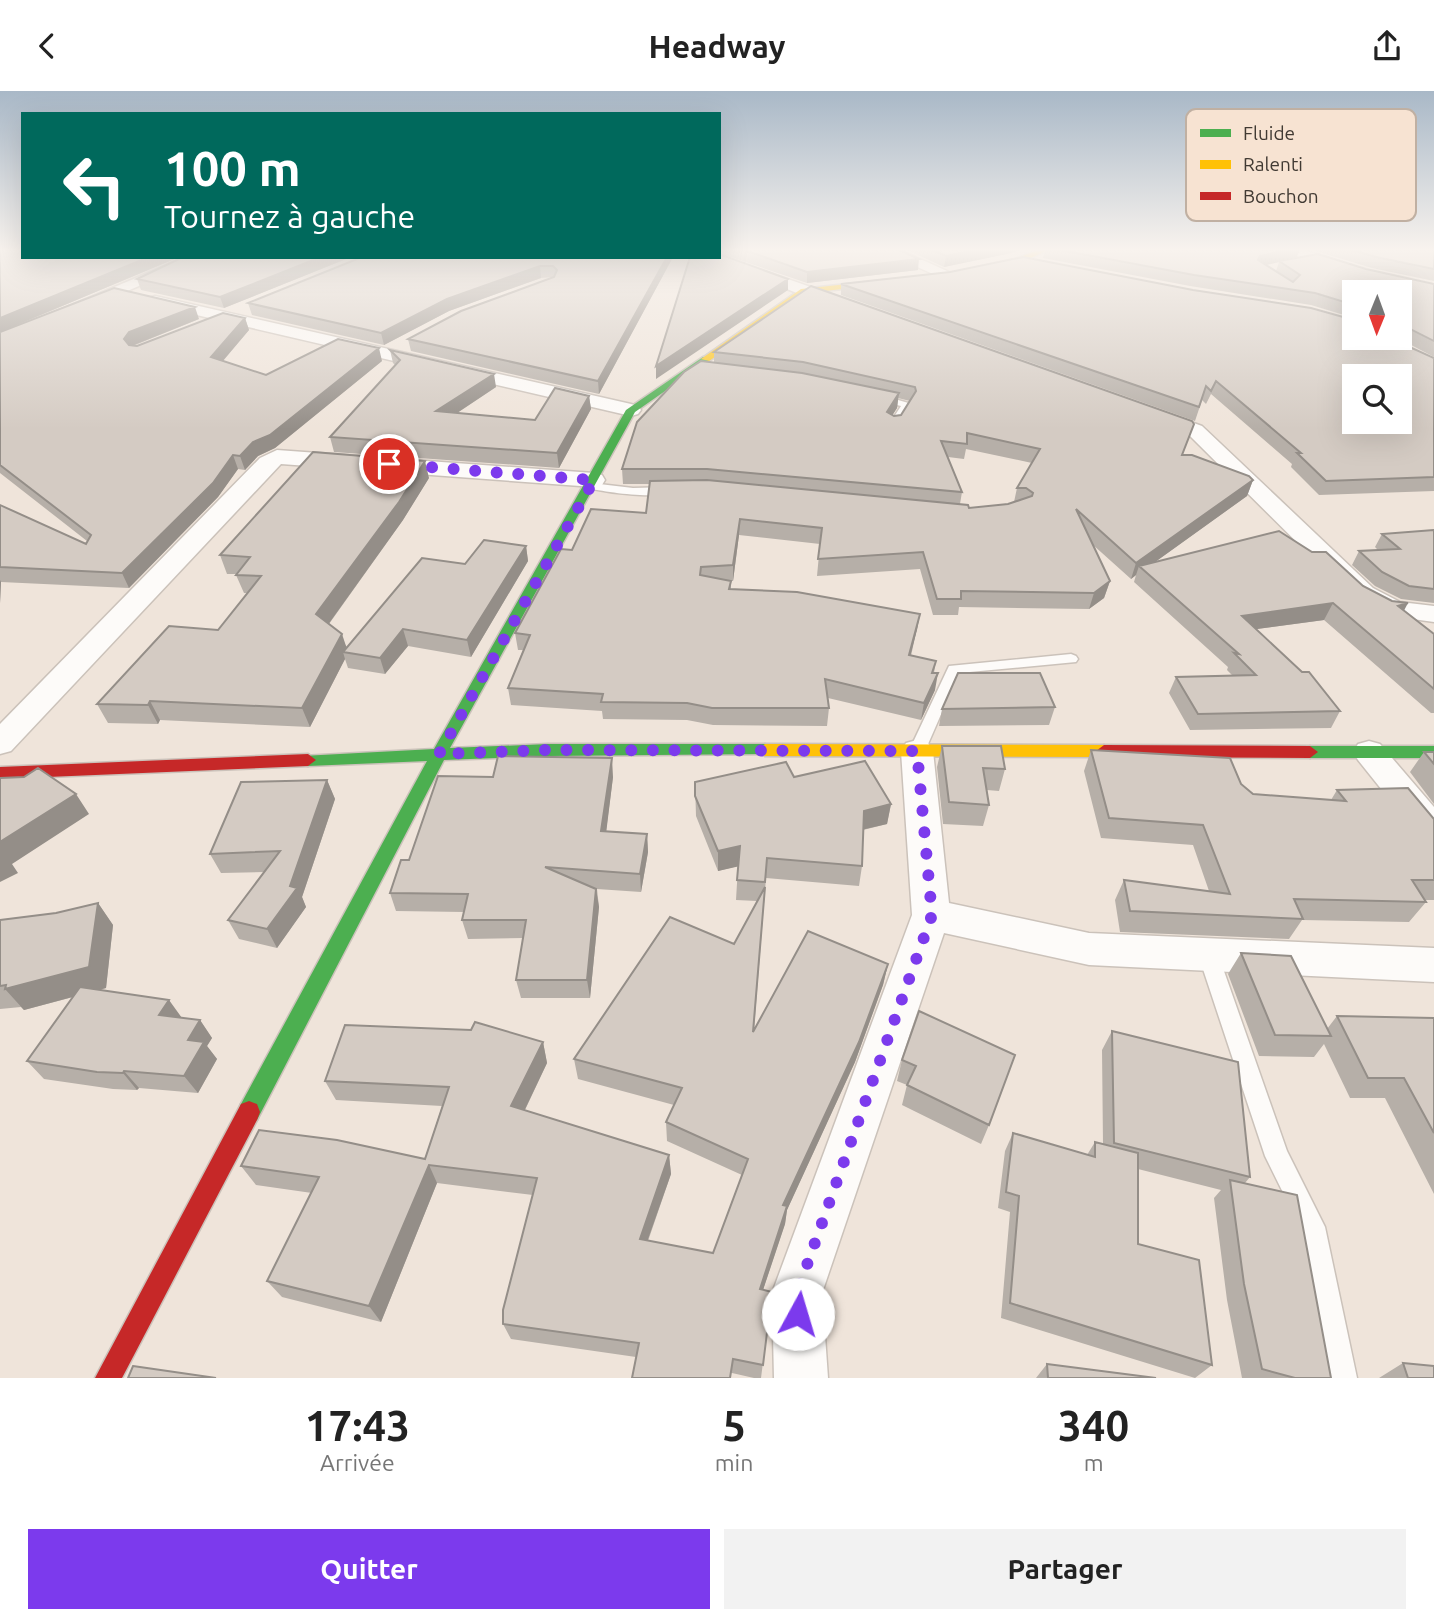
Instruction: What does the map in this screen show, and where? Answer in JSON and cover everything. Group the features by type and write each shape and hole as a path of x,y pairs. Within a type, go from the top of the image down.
{"street":[{"path":"0,341 76,309"},
{"path":"193,309 631,410"},
{"path":"203,327 248,309"},
{"path":"108,1378 439,754 631,410 699,370 780,309"},
{"path":"386,354 409,342"},
{"path":"1130,407 1195,430 1364,594 1394,609 1434,614"},
{"path":"0,743 268,463 278,457 592,483"},
{"path":"0,773 548,750 1434,752"},
{"path":"802,1378 797,1293 932,915 917,751"},
{"path":"1369,752 1434,831"},
{"path":"932,915 1089,949 1434,965"}],"lane":[{"path":"868,395 907,404 893,426"},
{"path":"592,483 633,491 682,490"},
{"path":"917,751 954,669 1071,659"},
{"path":"1208,954 1277,1156 1313,1227 1344,1378"}],"building":[{"path":"0,309 22,309 0,318"},
{"path":"59,309 190,309 129,332 124,339 129,345 137,346 223,313 245,318 211,357 266,375 338,339 379,348 270,435 253,442 240,456 233,455 213,483 122,573 0,567 0,505 86,544 91,535 0,465 0,332"},
{"path":"275,309 427,309 381,333"},
{"path":"638,309 598,381 408,339 461,311"},
{"path":"674,309 742,309 656,366"},
{"path":"777,309 876,309 1192,421 1194,424 1182,455 1192,455 1249,476 1253,480 1136,563 1076,509 1110,581 1094,593 961,591 961,599 937,599 923,552 818,559 822,528 740,519 733,565 701,567 700,575 731,581 729,589 797,592 920,614 909,655 936,661 932,673 938,673 924,703 825,679 829,708 712,708 687,703 601,702 603,694 508,688 530,635 515,633 561,549 572,550 591,509 646,513 650,481 707,480 968,505 969,508 1008,504 1032,496 1033,493 1026,488 1017,488 1040,449 967,433 967,444 941,441 962,492 707,469 622,469 637,422 684,372 701,361 802,373 899,393 887,412 894,416 901,415 916,391 915,387 803,362 714,352"},
{"path":"914,309 1315,309 1342,317 1342,350 1412,348 1434,358 1434,477 1326,481 1297,453 1301,453 1216,381 1211,391 1206,386 1199,407"},
{"path":"1412,309 1434,309 1434,341 1412,330"},
{"path":"390,350 494,374 436,411 535,420 555,388 589,396 557,453 330,437 400,360"},
{"path":"313,452 425,461 399,502 316,614 342,634 302,708 150,701 148,705 97,704 169,626 218,630 261,576 236,575 250,557 220,555"},
{"path":"1434,530 1434,589 1409,586 1382,572 1359,551 1400,549 1382,534"},
{"path":"1279,531 1312,552 1326,552 1363,586 1392,601 1408,603 1398,606 1434,634 1434,689 1333,603 1242,616 1302,672 1309,672 1340,711 1198,714 1176,677 1256,675 1234,653 1239,654 1139,566"},
{"path":"484,540 526,546 467,640 403,629 380,658 343,652 422,558 465,564"},
{"path":"958,673 1040,673 1055,707 942,709"},
{"path":"942,746 1001,746 1005,769 983,768 989,805 949,802"},
{"path":"1091,750 1230,758 1241,784 1253,794 1346,801 1337,790 1408,788 1434,819 1434,880 1412,880 1426,902 1294,899 1303,919 1130,911 1124,880 1230,894 1203,825 1109,818"},
{"path":"1424,752 1434,752 1434,764"},
{"path":"498,756 612,758 601,831 647,834 640,874 545,867 596,889 587,980 516,980 526,920 462,920 468,894 390,893 401,860 409,860 438,776 493,777"},
{"path":"865,761 891,804 864,811 862,866 767,858 765,882 737,880 740,846 718,851 695,796 695,782 786,762 794,777"},
{"path":"38,768 76,794 0,842 0,778 24,777"},
{"path":"327,780 290,886 297,888 267,929 228,920 280,851 210,854 241,782"},
{"path":"765,887 753,1032 808,931 888,964 859,1042 783,1205 787,1206 760,1289 772,1292 763,1365 733,1359 730,1378 632,1378 639,1343 503,1324 503,1310 537,1178 429,1165 369,1306 267,1281 319,1177 241,1166 259,1130 337,1140 425,1159 449,1087 325,1081 345,1025 471,1030 475,1022 543,1042 511,1106 669,1155 640,1239 713,1253 748,1159 666,1122 682,1088 574,1059 670,917 734,944"},
{"path":"98,903 89,967 5,989 6,985 0,986 0,920 56,913"},
{"path":"1241,953 1291,956 1331,1036 1275,1035"},
{"path":"80,987 169,1000 159,1015 200,1020 188,1040 204,1042 184,1076 124,1071 97,1072 27,1061"},
{"path":"919,1011 1015,1055 989,1125 907,1085 916,1066 902,1060"},
{"path":"1337,1016 1434,1018 1434,1133 1404,1078 1368,1078"},
{"path":"1112,1031 1238,1062 1250,1177 1114,1143"},
{"path":"1013,1133 1095,1157 1095,1142 1138,1153 1138,1244 1199,1260 1212,1365 1010,1303 1019,1196 1006,1192"},
{"path":"1230,1180 1297,1195 1331,1378 1295,1378 1262,1369 1244,1284"},
{"path":"1403,1363 1434,1366 1434,1378 1408,1378"},
{"path":"1047,1364 1156,1378 1048,1378"},
{"path":"133,1366 216,1378 128,1378"}],"traffic: fast":[{"path":"249,1112 439,754 631,410 706,359"},
{"path":"308,760 548,750 765,750"},
{"path":"1310,752 1434,752"}],"traffic: slow":[{"path":"706,359 778,309"},
{"path":"765,750 1104,751"}],"traffic: jam":[{"path":"1104,751 1310,752"},
{"path":"0,773 308,760"},
{"path":"108,1378 249,1112"}],"route":[{"path":"389,464 594,480 439,754 548,750 917,751 932,915 797,1293 798,1314"}]}
